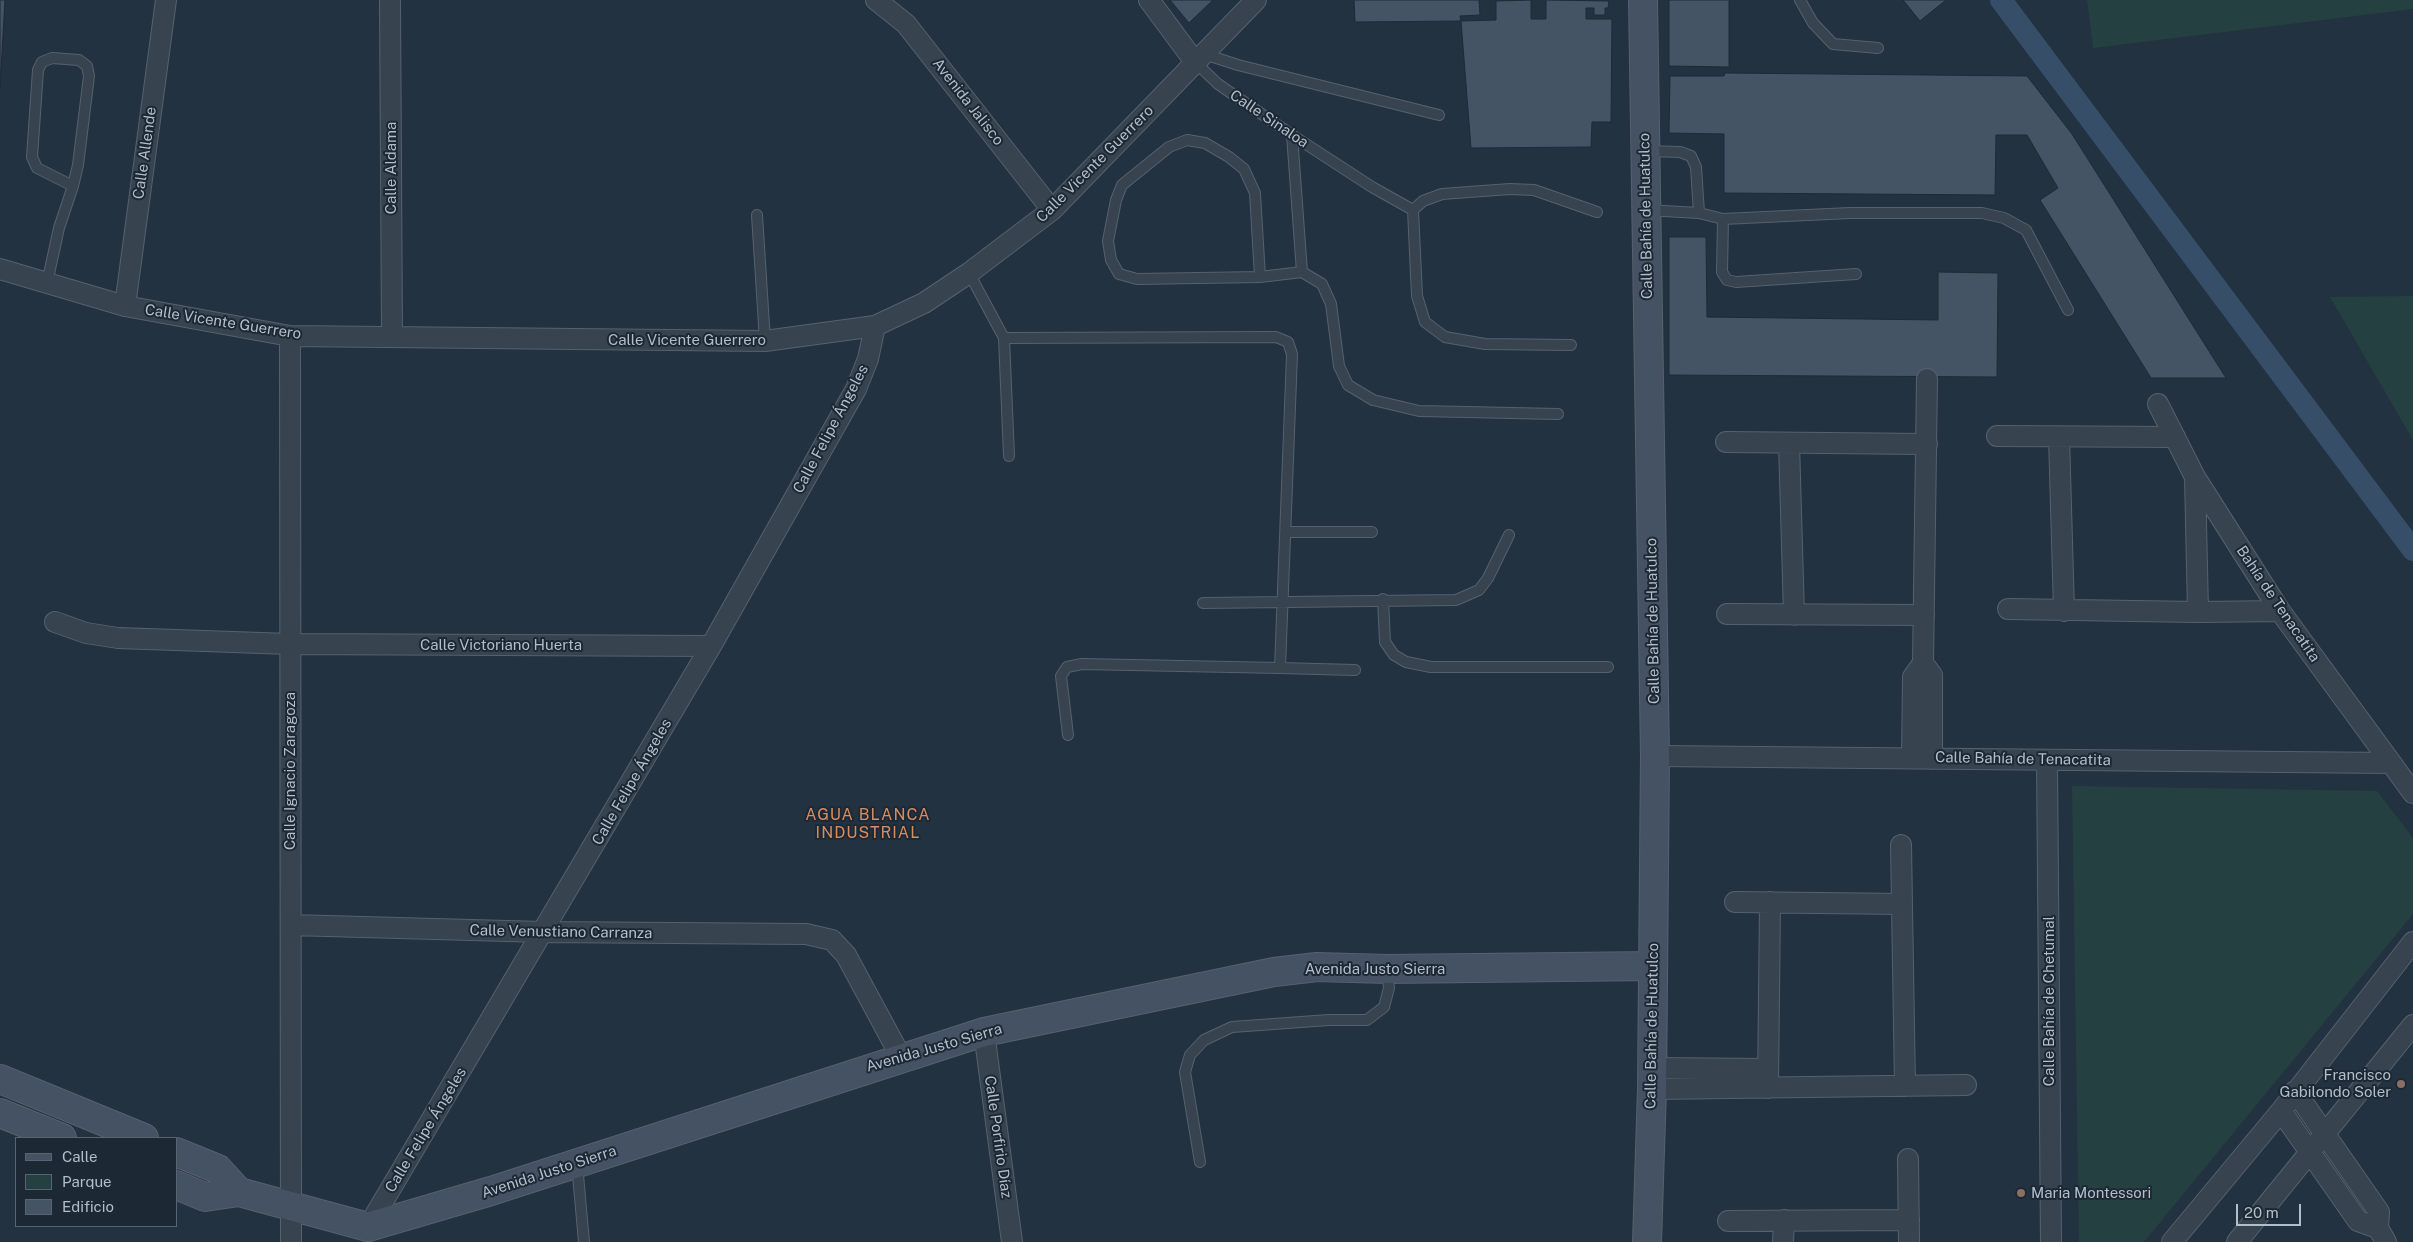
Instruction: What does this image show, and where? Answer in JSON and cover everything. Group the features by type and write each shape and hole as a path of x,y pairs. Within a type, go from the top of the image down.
{"street":[{"name":"Calle Allende","path":"125,306 166,0"},
{"name":"Calle Aldama","path":"390,0 392,336"},
{"name":"Avenida Jalisco","path":"876,0 906,24 1052,210"},
{"name":"Calle Sinaloa","path":"1149,0 1200,58"},
{"name":"Calle Vicente Guerrero","path":"0,269 125,306 290,336 765,341 875,326 924,303 969,273 1052,210 1256,0"},
{"name":"Calle Bahía de Huatulco","path":"1643,0 1655,756 1652,1079 1647,1242"},
{"name":"Calle Felipe Ángeles","path":"368,1227 544,932 711,646 856,389 868,359 875,326"},
{"name":"Calle Ignacio Zaragoza","path":"290,336 292,1207"},
{"path":"1912,758 1912,677 1923,663 1927,379"},
{"name":"Bahía de Tenacatita","path":"2158,404 2195,477 2280,611 2413,793"},
{"path":"1997,436 2175,437"},
{"path":"2059,437 2064,611"},
{"path":"1726,442 1927,444"},
{"path":"1789,443 1794,615"},
{"path":"2195,477 2198,612"},
{"path":"2008,609 2198,612 2280,611"},
{"path":"1728,614 1924,615"},
{"name":"Calle Victoriano Huerta","path":"55,622 86,633 118,638 290,644 711,646"},
{"path":"1923,663 1932,675 1932,759"},
{"name":"Calle Bahía de Tenacatita","path":"1655,756 2391,763"},
{"name":"Calle Bahía de Chetumal","path":"2047,760 2051,1242"},
{"path":"1901,845 1905,1086"},
{"path":"1735,902 1902,904"},
{"path":"1768,1078 1770,902"},
{"name":"Calle Venustiano Carranza","path":"291,925 544,932 806,934 832,940 846,955 901,1057"},
{"path":"2172,1242 2281,1111 2413,942"},
{"name":"Avenida Justo Sierra","path":"368,1227 490,1192 901,1057 984,1032 1274,972 1317,967 1387,969 1653,966"},
{"path":"2237,1242 2413,1025"},
{"name":"Calle Porfirio Díaz","path":"984,1032 1012,1242"},
{"path":"1652,1079 1768,1078 1905,1086 1966,1085"},
{"path":"0,1079 142,1137"},
{"path":"2295,1091 2379,1212 2382,1235"},
{"path":"2281,1111 2358,1221 2382,1235"},
{"path":"0,1113 60,1137"},
{"path":"178,1153 218,1168 239,1192"},
{"path":"1908,1159 1909,1242"},
{"path":"178,1186 205,1197 239,1192 368,1227"},
{"path":"291,1242 292,1207"},
{"path":"1783,1242 1784,1220"},
{"path":"1728,1221 1908,1220"}],"lane":[{"path":"1800,0 1814,23 1833,44 1878,48"},
{"path":"47,283 59,228 73,186 78,165 89,76 87,66 79,60 52,58 42,62 38,70 32,157 36,168 73,186"},
{"path":"1200,58 1439,115"},
{"name":"Calle Sinaloa","path":"1200,58 1218,84 1372,187 1414,210"},
{"path":"1292,134 1302,272"},
{"path":"1260,278 1255,193 1244,169 1229,157 1205,143 1187,140 1168,147 1122,185 1116,200 1108,241 1111,260 1120,274 1137,279 1260,278 1302,272 1322,284 1331,304 1340,366 1348,385 1373,400 1419,411 1558,414"},
{"path":"1645,151 1680,152 1691,156 1696,167 1699,212"},
{"path":"1570,345 1485,344 1445,337 1425,322 1418,296 1414,210 1423,201 1442,194 1510,189 1534,190 1596,212"},
{"path":"1645,210 1699,212 1722,219 1850,213 1982,213 2004,218 2026,230 2068,310"},
{"path":"757,215 765,341"},
{"path":"1722,219 1722,272 1726,280 1736,282 1856,274"},
{"path":"969,273 1004,338 1008,456"},
{"path":"1004,338 1276,337 1288,342 1292,354 1280,668"},
{"path":"1286,532 1372,532"},
{"path":"1203,602 1383,599 1456,600 1479,590 1488,578 1509,535"},
{"path":"1383,599 1385,642 1394,655 1406,662 1431,667 1608,667"},
{"path":"1068,734 1061,676 1067,667 1082,664 1355,670"},
{"path":"1200,1162 1185,1072 1190,1055 1204,1040 1232,1027 1328,1020 1367,1020 1384,1007 1389,988 1387,969"},
{"path":"577,1163 584,1242"}],"green space":[{"path":"2087,0 2413,0 2413,9 2093,48"},
{"path":"2413,296 2413,440 2330,297"},
{"path":"2072,786 2377,791 2413,838 2413,914 2144,1242 2079,1242"}],"building":[{"path":"0,0 5,0 0,87"},
{"path":"1170,0 1213,0 1189,23"},
{"path":"1354,0 1479,0 1480,15 1460,16 1461,21 1355,22"},
{"path":"1531,0 1531,19 1546,19 1546,0 1609,1 1608,8 1605,8 1605,15 1594,15 1594,8 1586,8 1586,19 1612,19 1611,122 1592,122 1591,147 1471,148 1461,21 1496,20 1496,1"},
{"path":"1669,0 1729,0 1729,67 1669,66"},
{"path":"1903,0 1946,0 1920,21"},
{"path":"1725,73 2027,76 2072,134 2226,378 2151,378 2040,200 2058,188 2027,135 1996,135 1995,195 1724,193 1724,134 1669,133 1670,76 1724,76"},
{"path":"1669,237 1706,237 1707,317 1938,320 1938,272 1998,273 1997,377 1669,375"}],"waterway":[{"path":"2001,0 2413,550"}],"place":[{"name":"Francisco Gabilondo Soler","path":"2401,1084"},
{"name":"Maria Montessori","path":"2021,1193"}],"district":[{"name":"AGUA BLANCA INDUSTRIAL","path":"868,824"}]}
